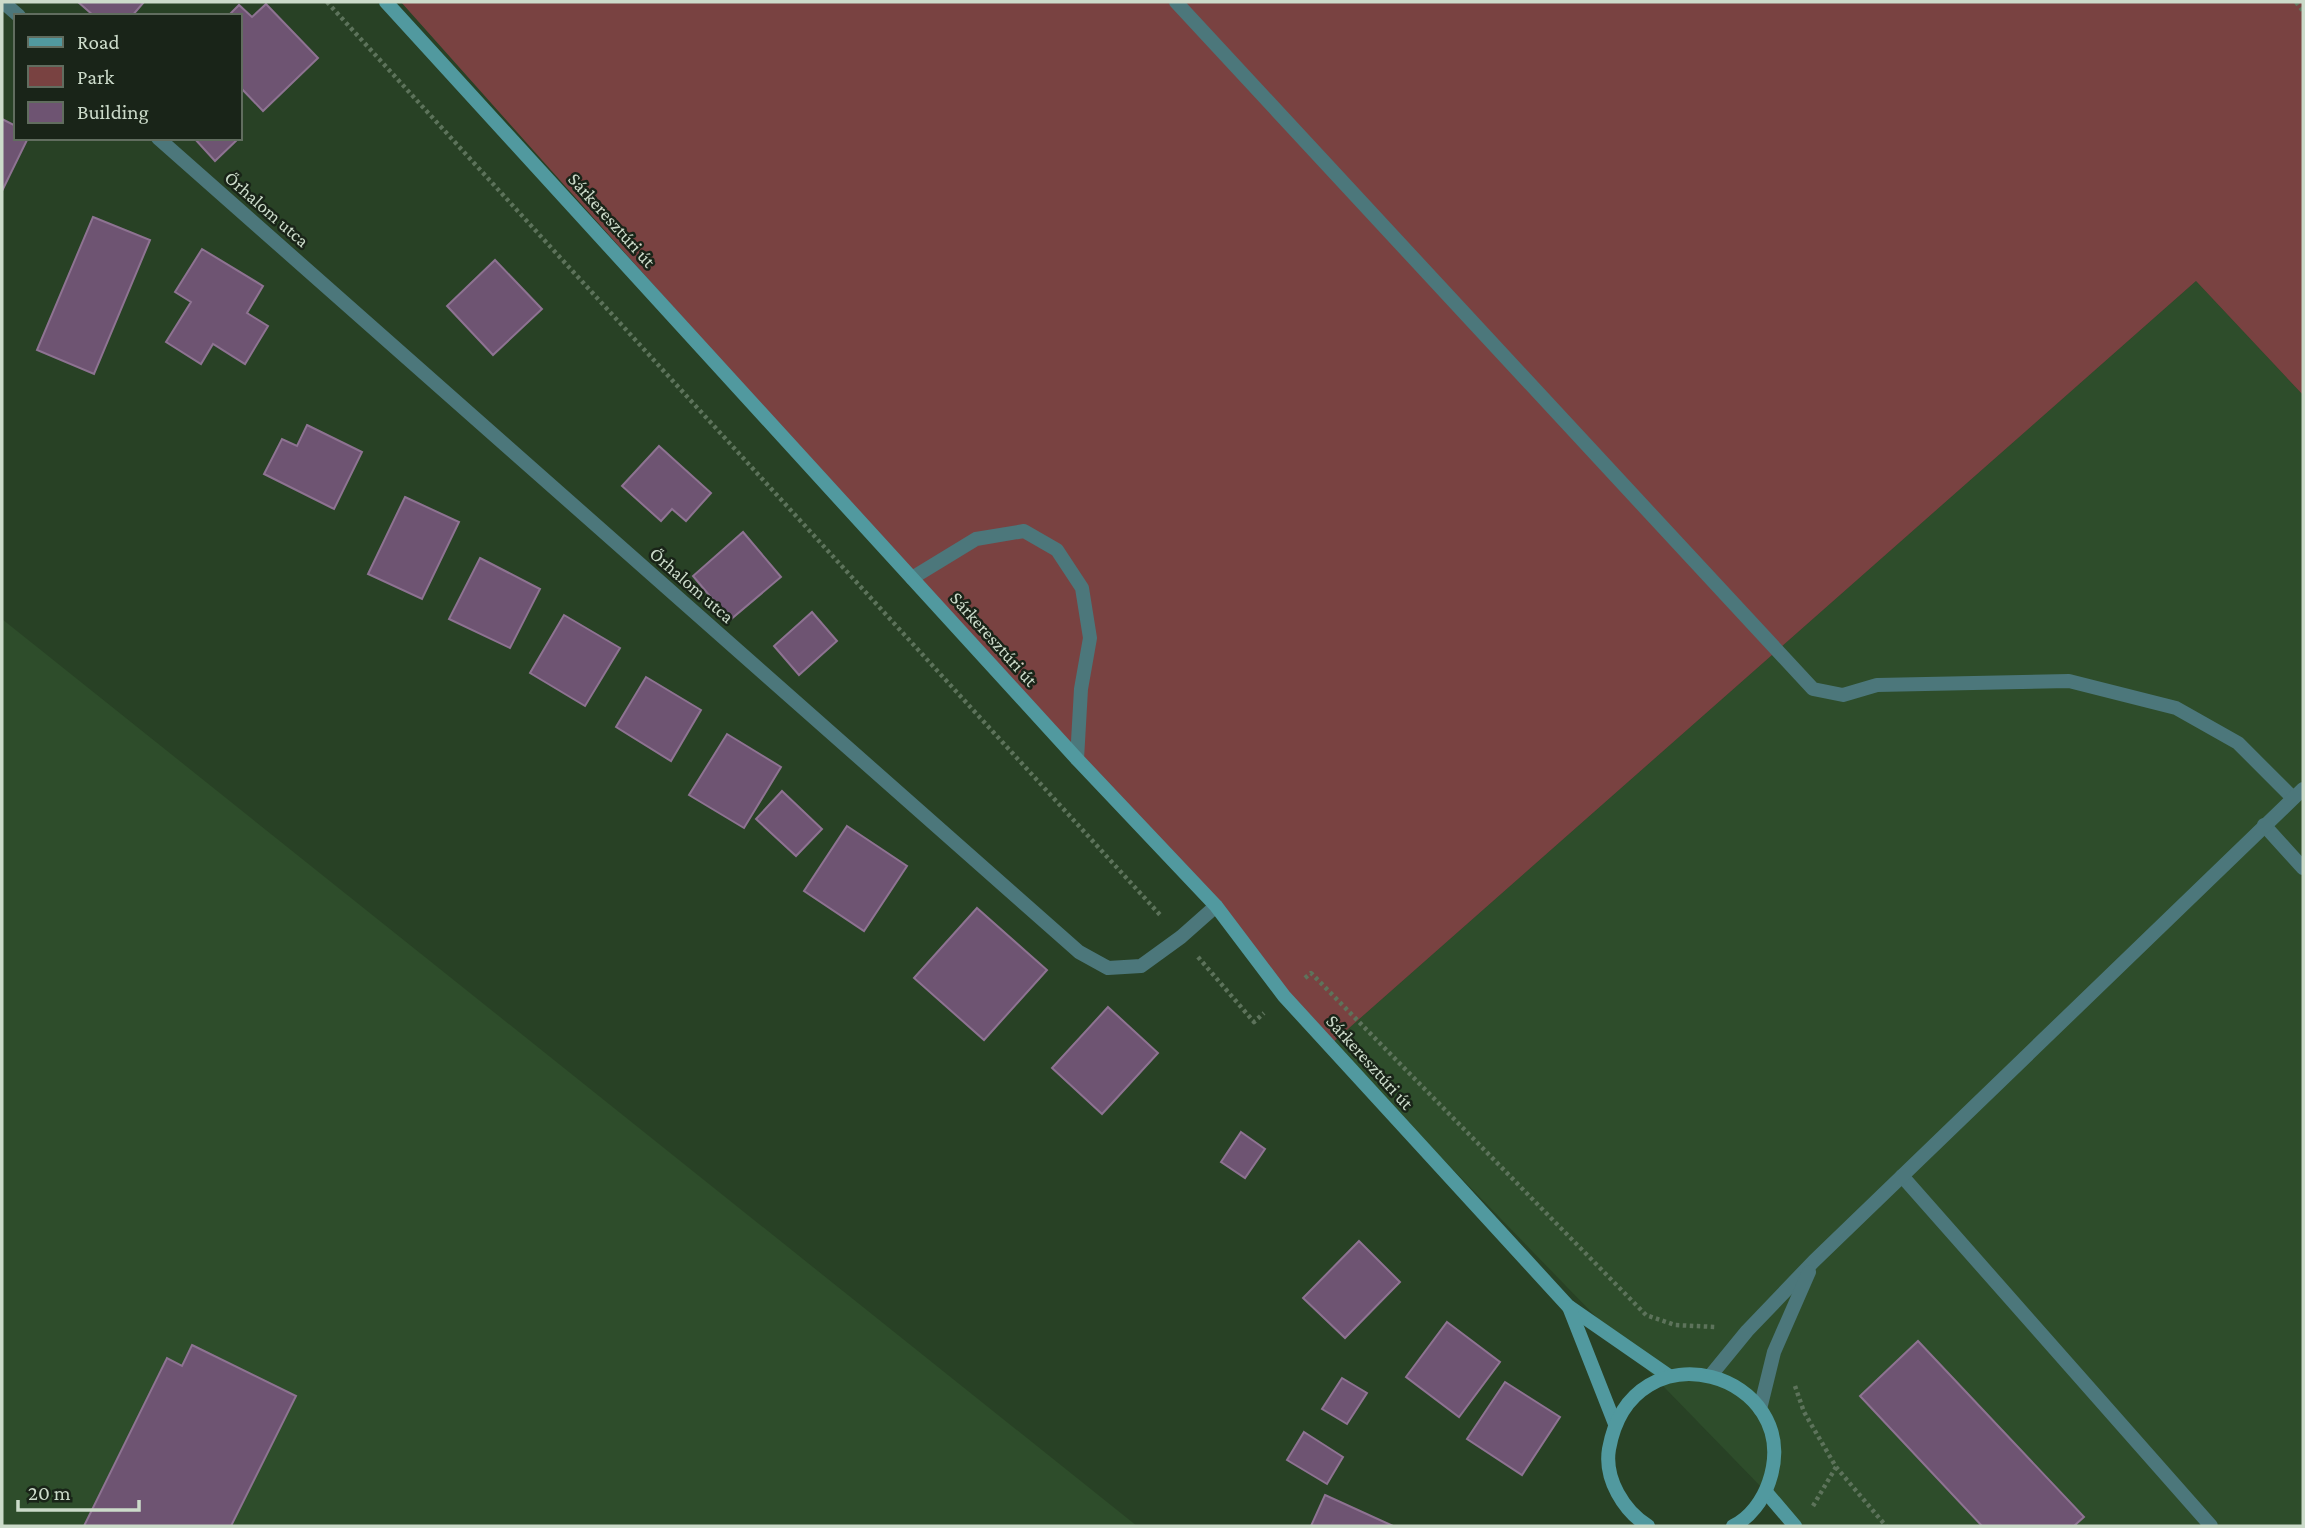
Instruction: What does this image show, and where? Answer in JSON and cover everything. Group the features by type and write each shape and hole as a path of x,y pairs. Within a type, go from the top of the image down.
{"main road":[{"name":"Sárkeresztúri út","path":"386,2 1077,759 1216,906 1284,996 1568,1306 1669,1376"},
{"name":"Sárkeresztúri út","path":"1568,1306 1615,1424"},
{"path":"1648,1526 1628,1510 1613,1483 1608,1453 1615,1424 1628,1403 1647,1387 1669,1376 1690,1373 1711,1375 1738,1388 1760,1409 1769,1429 1774,1450 1773,1472 1766,1492 1740,1525"},
{"path":"1766,1492 1795,1526"},
{"path":"1624,1526 1628,1510"}],"street":[{"path":"3,2 17,14"},
{"path":"1176,2 1813,689 1843,695 1877,685 2070,681 2176,708 2238,743 2298,793 1814,1261 1747,1331 1711,1375"},
{"name":"Őrhalom utca","path":"160,140 1079,952 1108,968 1141,966 1181,937 1216,906"},
{"path":"912,578 976,539 1024,531 1057,550 1082,588 1090,638 1081,689 1077,759"},
{"path":"2264,825 2303,868"},
{"path":"1902,1176 2211,1526"},
{"path":"1760,1409 1774,1352 1814,1261"}],"path":[{"path":"2296,2 2303,11"},
{"path":"1809,1514 1836,1467 1886,1526"}],"shaded area":[{"path":"2196,281 2303,395 2303,1526 1795,1526 1766,1492 1331,1044"},
{"path":"2,619 1137,1526 2,1526"}],"green space":[{"path":"401,2 2303,2 2303,395 2196,281 1331,1044"}],"building":[{"path":"78,2 144,2 134,14 92,14"},
{"path":"266,4 318,58 263,111 242,89 242,14 230,14 239,5 252,17"},
{"path":"2,119 14,125 14,140 27,140 2,191"},
{"path":"196,140 237,140 215,161"},
{"path":"93,217 150,240 94,374 37,350"},
{"path":"202,249 263,286 247,313 268,326 245,364 213,344 201,364 166,342 191,302 175,292"},
{"path":"495,260 542,309 493,355 447,306"},
{"path":"307,425 362,452 334,509 264,474 282,439 297,446"},
{"path":"659,446 711,493 686,521 672,509 661,521 622,486"},
{"path":"405,497 459,522 422,599 368,574"},
{"path":"743,532 781,577 730,620 693,576"},
{"path":"480,558 540,589 510,648 449,619"},
{"path":"812,612 837,641 799,675 774,646"},
{"path":"564,615 620,648 585,706 530,673"},
{"path":"646,677 701,710 671,761 616,727"},
{"path":"727,734 781,767 744,828 689,795"},
{"path":"782,791 822,829 796,856 756,819"},
{"path":"847,826 907,866 864,931 804,891"},
{"path":"977,908 1047,970 984,1040 914,978"},
{"path":"1108,1007 1158,1053 1102,1114 1052,1068"},
{"path":"1241,1132 1265,1149 1245,1178 1221,1162"},
{"path":"1359,1241 1400,1282 1345,1338 1303,1298"},
{"path":"1447,1322 1500,1362 1459,1417 1406,1377"},
{"path":"1918,1341 2084,1517 2074,1526 1982,1526 1860,1396"},
{"path":"192,1345 296,1396 231,1526 84,1526 167,1358 182,1366"},
{"path":"1342,1378 1367,1393 1347,1424 1322,1409"},
{"path":"1505,1382 1560,1417 1522,1475 1467,1439"},
{"path":"1304,1432 1343,1457 1327,1484 1287,1460"},
{"path":"1325,1495 1393,1526 1311,1526"}]}
